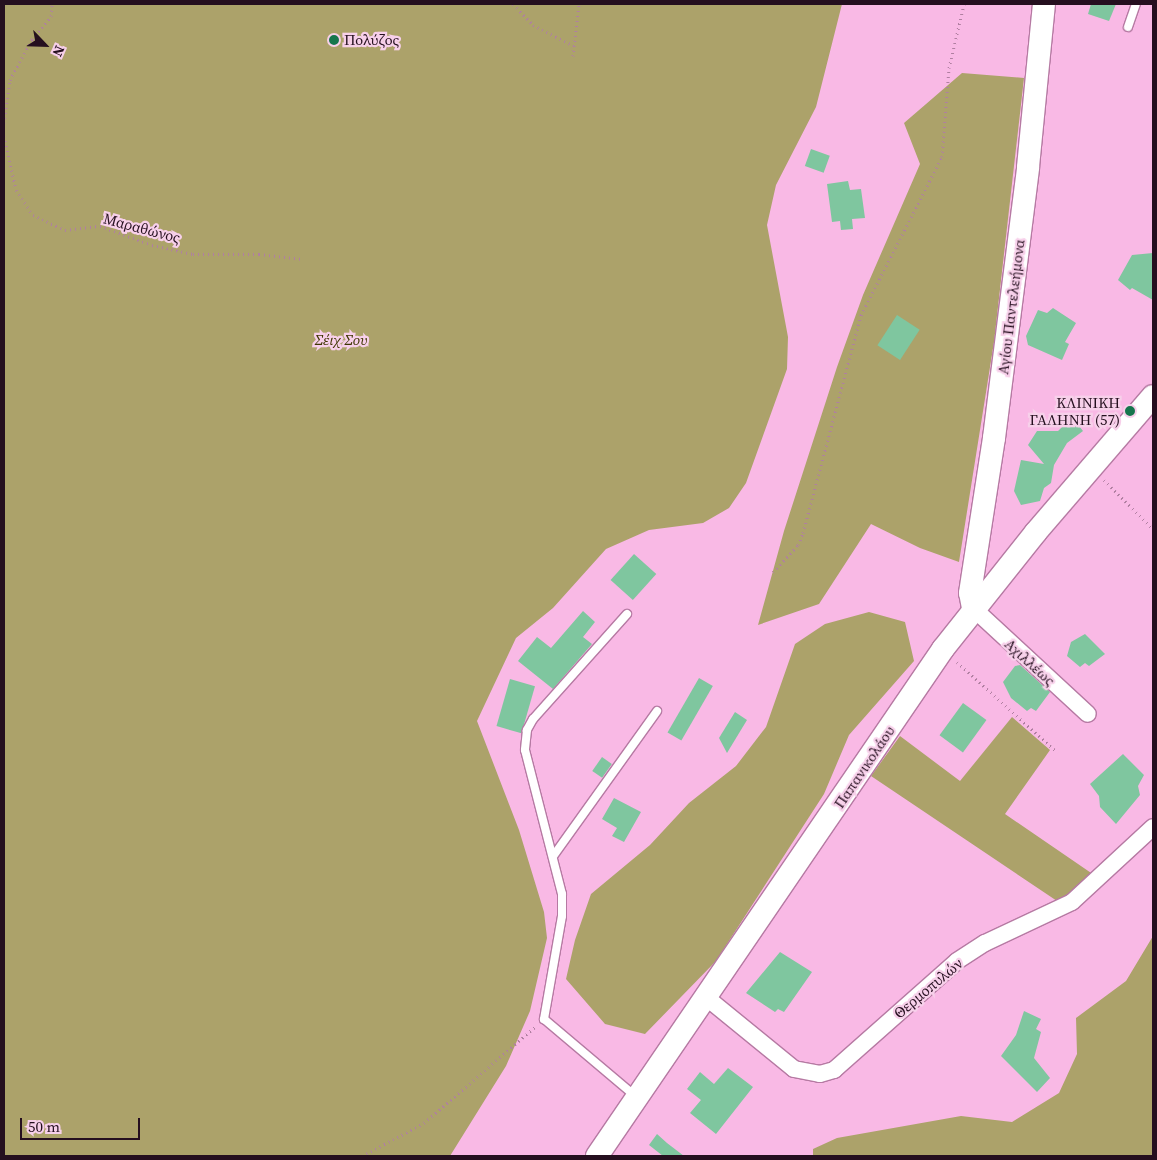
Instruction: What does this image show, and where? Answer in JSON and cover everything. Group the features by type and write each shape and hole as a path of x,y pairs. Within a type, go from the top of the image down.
{"main road":[{"name":"Αγίου Παντελεήμονα","path":"973,608 970,593 994,438 1027,177 1044,4"},
{"name":"Παπανικολάου","path":"597,1156 707,998 943,649 973,608 1153,396"}],"street":[{"name":"Αχιλλέως","path":"973,608 1088,714"},
{"name":"Θερμοπυλών","path":"707,998 794,1069 820,1074 834,1070 957,961 985,944 1072,902 1153,827"}],"lane":[{"path":"1128,27 1136,4"},
{"path":"627,614 533,718 527,730 526,750 554,855 562,894 562,916 544,1019 638,1099"},
{"path":"554,855 657,711"}],"path":[{"path":"4,123 10,80 32,39 51,16 52,4"},
{"path":"513,4 533,25 574,46"},
{"path":"573,56 579,4"},
{"path":"773,572 798,545 803,533 860,315 942,157 949,68 964,4"},
{"name":"Μαραθώνος","path":"4,136 16,190 33,214 65,230 100,226 152,245 193,254 259,254 303,259"},
{"path":"1092,468 1153,529"},
{"path":"943,649 1057,752"},
{"path":"362,1156 424,1123 544,1019"}],"green space":[{"name":"Σέιχ Σου","path":"4,4 842,4 816,107 776,185 767,225 788,337 787,369 746,483 729,508 703,523 649,530 606,549 553,608 516,638 477,721 519,830 544,912 547,938 530,1011 506,1066 450,1156 4,1156"},
{"path":"962,73 1024,78 994,342 959,562 920,548 871,524 819,604 758,625 784,531 837,367 863,295 920,164 904,123"},
{"path":"869,612 905,622 914,661 849,735 824,794 716,961 645,1034 605,1024 566,979 575,940 591,894 650,845 689,803 736,766 766,727 795,644 825,624"},
{"path":"1012,717 1050,750 1005,814 1097,877 1063,905 871,776 900,736 960,781"},
{"path":"1153,936 1153,1156 813,1156 813,1149 837,1138 961,1116 1012,1122 1059,1093 1077,1054 1076,1018 1126,981"}],"building":[{"path":"1091,4 1116,4 1109,21 1088,14"},
{"path":"811,149 830,156 824,173 805,166"},
{"path":"848,181 850,190 861,189 865,218 852,219 853,229 841,230 840,221 832,222 827,184"},
{"path":"1153,253 1153,300 1132,288 1130,290 1118,280 1132,255"},
{"path":"1053,308 1076,323 1065,342 1069,344 1062,360 1028,345 1026,336 1038,310 1047,313"},
{"path":"897,315 920,330 900,360 877,345"},
{"path":"1072,417 1083,431 1067,443 1054,465 1051,483 1044,488 1040,501 1021,505 1014,491 1021,460 1044,464 1028,445 1037,431 1058,431"},
{"path":"634,554 656,574 633,600 611,580"},
{"path":"583,611 595,622 583,637 592,644 553,689 518,661 537,637 551,648"},
{"path":"1085,634 1105,654 1089,666 1085,663 1080,667 1067,656 1071,642"},
{"path":"1020,665 1050,692 1036,711 1031,708 1027,711 1011,698 1003,682 1015,666"},
{"path":"699,678 713,686 681,741 668,733"},
{"path":"510,679 535,686 521,733 496,726"},
{"path":"963,703 986,720 963,752 939,735"},
{"path":"735,712 747,720 727,753 719,738"},
{"path":"1123,754 1144,775 1138,786 1140,795 1116,824 1100,807 1099,796 1090,784"},
{"path":"602,757 612,764 602,778 592,771"},
{"path":"614,798 641,812 624,842 612,836 617,828 602,819"},
{"path":"780,952 812,972 784,1012 778,1009 775,1012 746,993"},
{"path":"1024,1011 1041,1019 1036,1029 1041,1032 1034,1058 1050,1078 1037,1092 1001,1056 1016,1035"},
{"path":"728,1068 753,1087 716,1134 690,1113 701,1100 687,1089 700,1072 714,1084"},
{"path":"657,1134 684,1156 663,1156 649,1145"}],"place":[{"name":"Πολύζος","path":"334,40"},
{"name":"ΚΛΙΝΙΚΗ ΓΑΛΗΝΗ (57)","path":"1130,411"}]}
